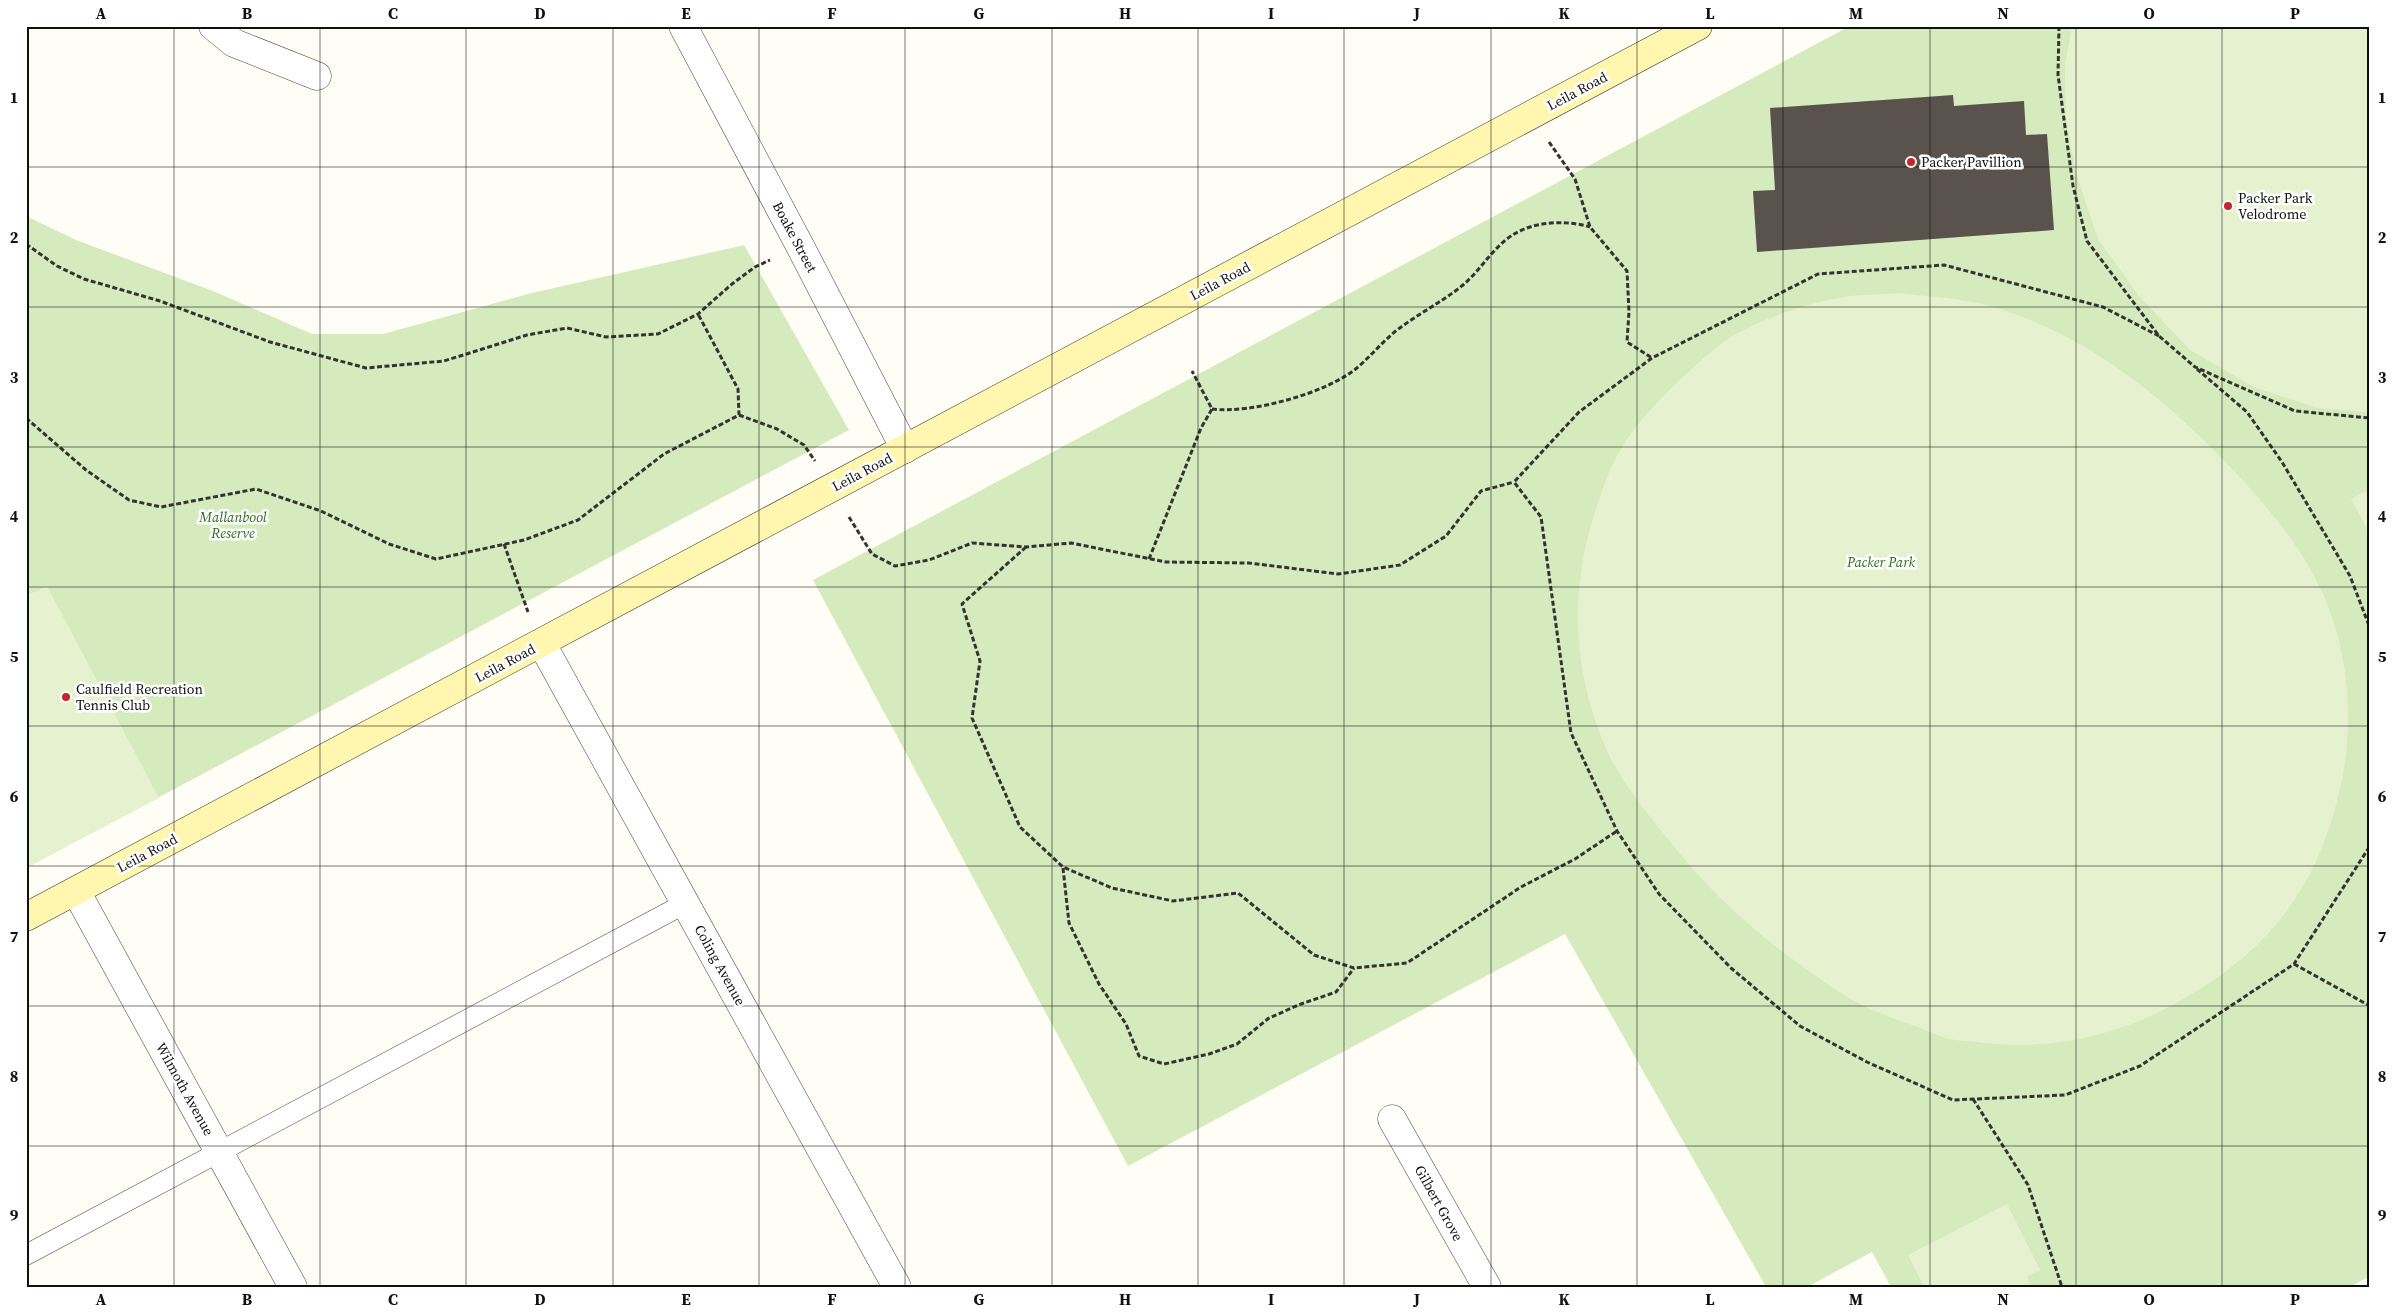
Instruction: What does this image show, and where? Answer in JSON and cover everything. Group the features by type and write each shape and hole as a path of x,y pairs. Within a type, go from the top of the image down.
{"street":[{"path":"213,26 234,43 317,76"},
{"name":"Boake Street","path":"683,26 905,449"},
{"name":"Leila Road","path":"26,917 542,644 1698,26"},
{"name":"Coling Avenue","path":"542,644 897,1287"},
{"name":"Wilmoth Avenue","path":"76,891 293,1287"},
{"name":"Gilbert Grove","path":"1392,1119 1486,1287"}],"lane":[{"path":"26,1255 686,903"}],"path":[{"path":"2058,26 2058,75 2072,186 2087,241 2159,336 2247,412 2282,462 2350,576 2370,628"},
{"path":"1531,115 1575,180 1590,227 1627,271 1629,312 1627,342 1652,358"},
{"path":"1212,409 1246,410 1322,388 1358,367 1396,331 1463,285 1501,244 1516,233 1532,225 1578,224 1590,227"},
{"path":"26,244 57,266 84,279 160,301 270,342 366,368 444,361 527,335 567,328 606,337 658,334 698,314 732,284 755,267 800,246"},
{"path":"26,418 86,470 129,500 161,507 256,489 322,511 389,544 436,559 524,540 578,520 664,454 739,416 777,429 804,445 834,487 850,519 872,554 895,566 929,560 972,543 1026,547 1071,543 1166,562 1249,563 1338,574 1400,565 1446,536 1481,491 1514,482 1579,412 1652,358 1818,274 1944,265 2103,307 2159,336"},
{"path":"698,314 738,389 739,416"},
{"path":"2195,367 2295,411 2370,418"},
{"path":"1192,371 1212,409"},
{"path":"1149,559 1201,428 1212,409"},
{"path":"1514,482 1541,517 1571,733 1617,831 1659,894 1731,968 1800,1026 1868,1062 1953,1100 2065,1095 2140,1066 2294,964 2370,846"},
{"path":"504,544 526,608 534,621 542,644"},
{"path":"1026,547 962,604 980,661 972,718 1020,827 1062,867 1112,888 1173,901 1238,893 1314,955 1354,968 1407,963 1522,887 1575,859 1617,831"},
{"path":"1062,867 1069,923 1098,984 1126,1024 1139,1056 1164,1064 1209,1054 1237,1044 1269,1018 1336,992 1354,968"},
{"path":"2294,964 2370,1006"},
{"path":"1973,1099 2028,1185 2062,1287"}],"green space":[{"name":"Packer Park","path":"1850,26 2370,26 2370,1276 2350,1287 1891,1287 1872,1252 1807,1287 1766,1287 1565,934 1128,1166 813,580"},
{"name":"Packer Park Velodrome","path":"2072,26 2370,26 2370,412 2317,408 2256,388 2190,350 2139,296 2098,239 2076,173 2066,118 2065,67"},
{"name":"Mallanbool Reserve","path":"26,216 76,240 213,291 312,334 383,334 532,293 744,245 849,430 26,868"},
{"path":"1898,293 1964,300 2003,310 2069,338 2129,376 2157,398 2209,446 2272,514 2296,546 2316,579 2333,621 2345,673 2348,699 2346,753 2336,805 2313,868 2297,896 2279,921 2258,944 2235,964 2208,984 2178,1002 2132,1024 2108,1032 2060,1042 2035,1044 2010,1045 1953,1040 1881,1013 1842,994 1758,932 1728,905 1685,860 1635,797 1611,760 1594,718 1586,690 1581,661 1578,602 1586,544 1599,498 1606,481 1621,449 1634,429 1649,411 1699,362 1728,339 1753,325 1811,304 1854,296"},
{"path":"2370,489 2370,534 2351,499"},
{"name":"Caulfield Recreation Tennis Club","path":"47,586 159,798 26,868 26,596"},
{"path":"2007,1204 2040,1270 2027,1277 2031,1287 1924,1287 1908,1255"}],"building":[{"name":"Packer Pavillion","path":"1953,95 1954,106 2024,101 2026,135 2047,134 2054,230 1757,252 1753,191 1775,190 1770,108"}],"place":[{"name":"Packer Pavillion","path":"1911,162"},
{"name":"Packer Park Velodrome","path":"2228,206"},
{"name":"Caulfield Recreation Tennis Club","path":"66,697"}]}
